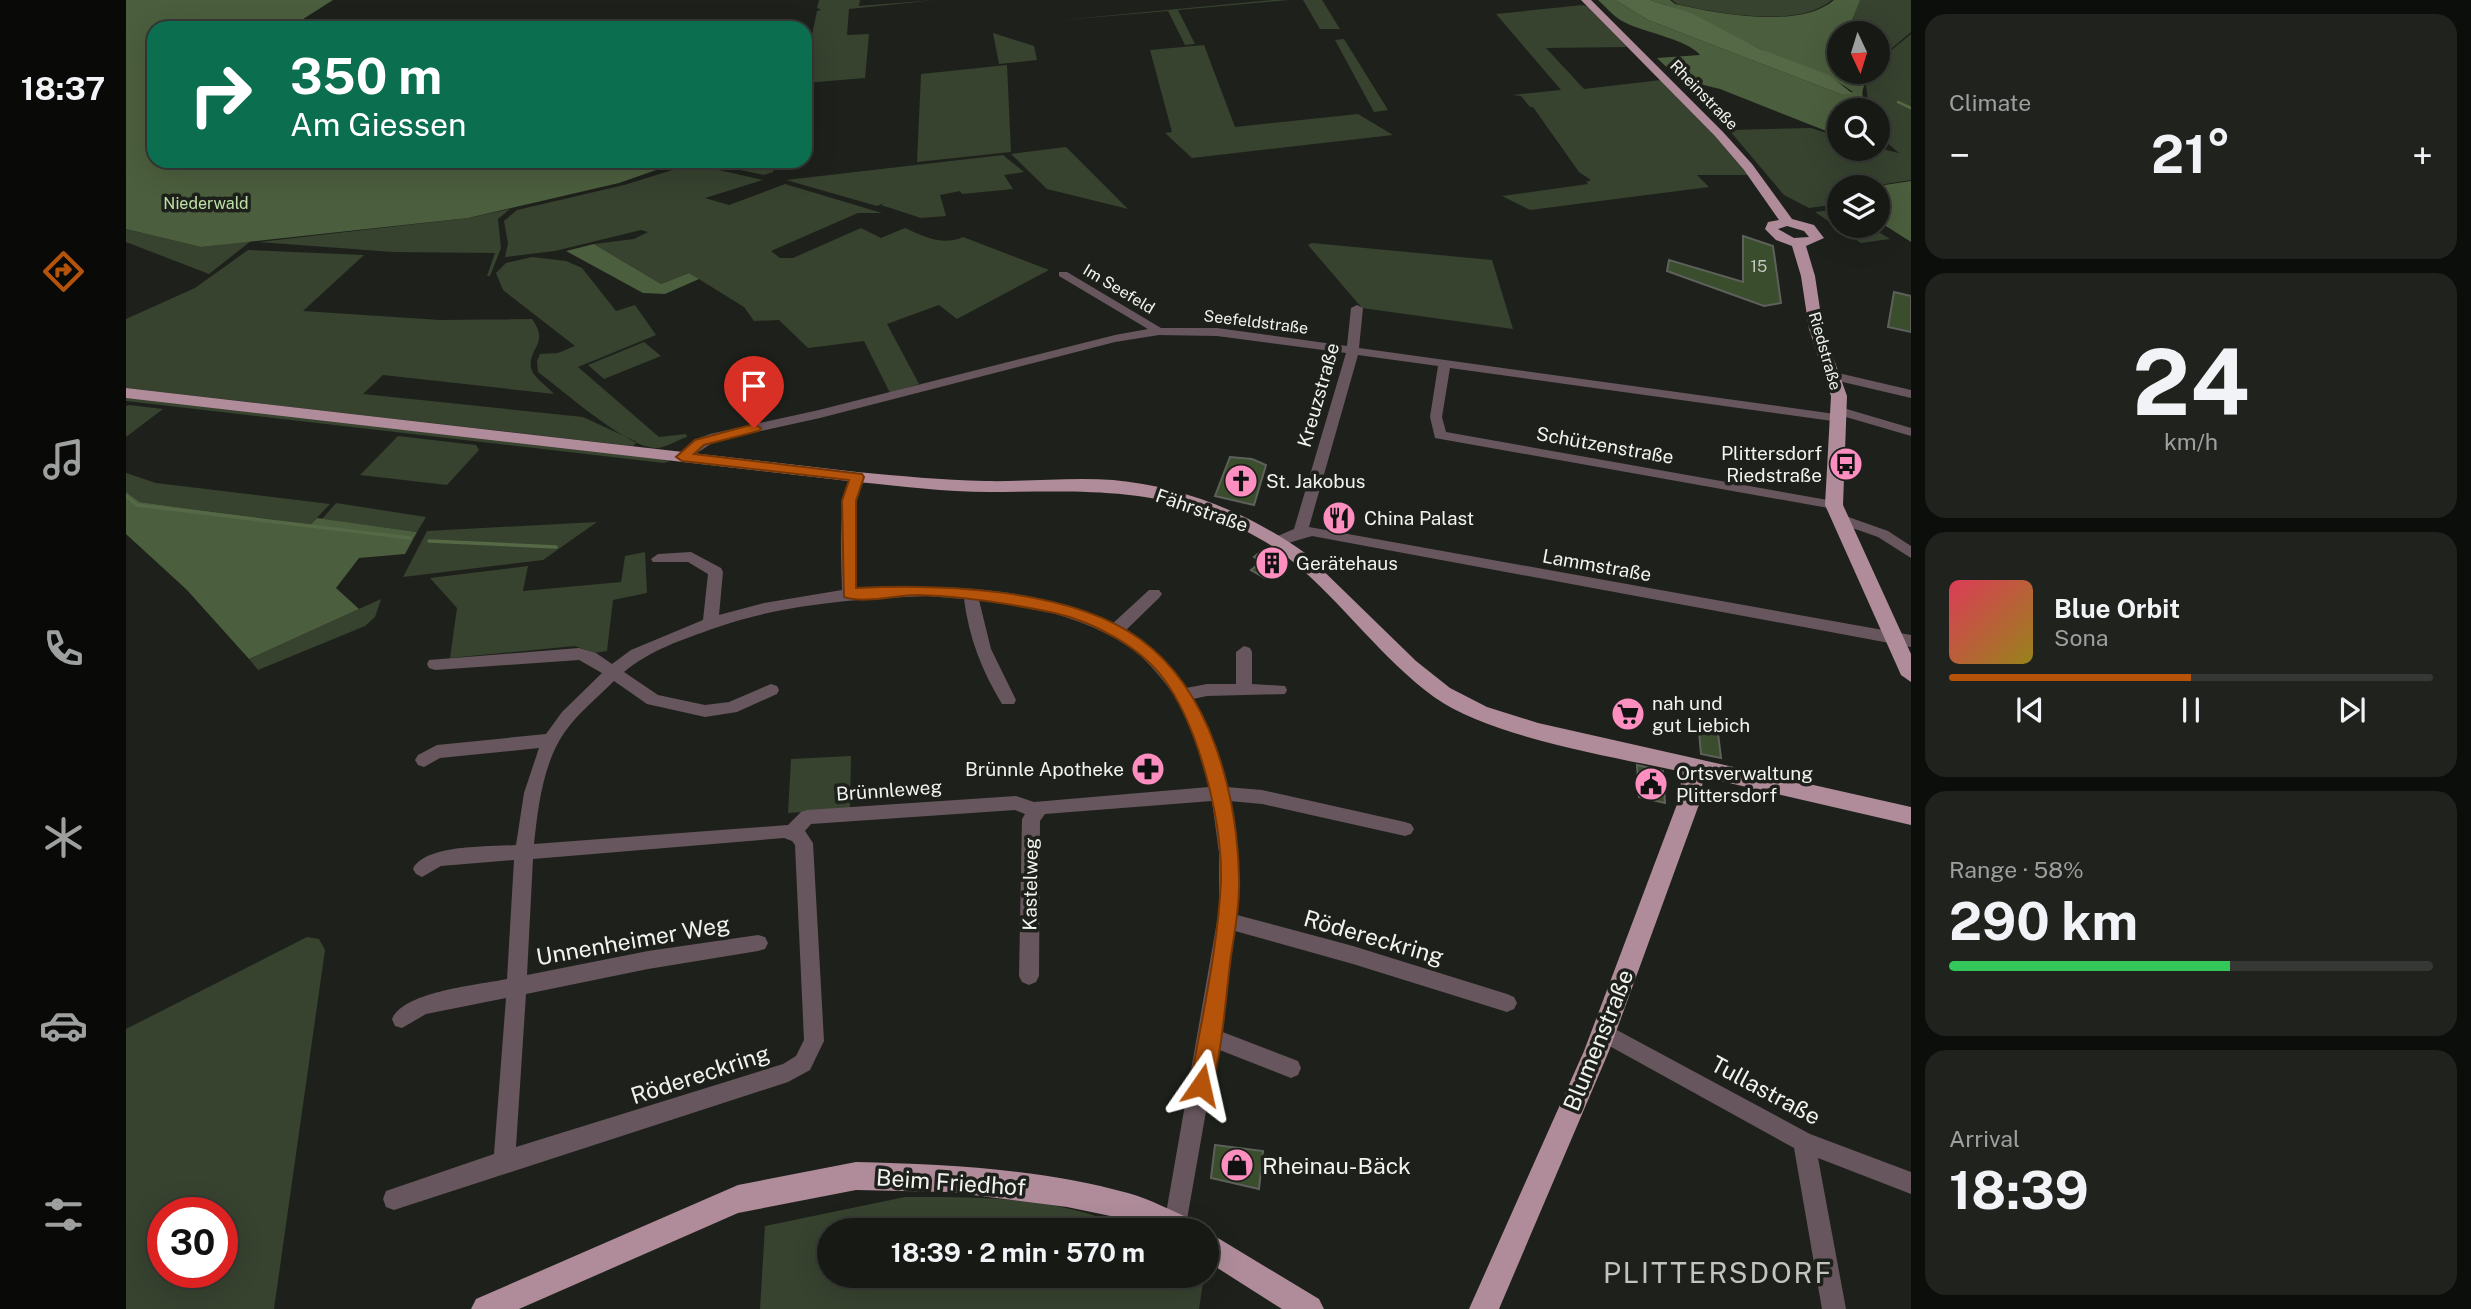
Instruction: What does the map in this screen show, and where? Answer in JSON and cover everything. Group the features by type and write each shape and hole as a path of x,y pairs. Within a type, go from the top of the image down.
{"main road":[{"name":"Rheinstraße","path":"1586,0 1719,134 1787,222 1804,226 1817,236 1812,242 1800,246"},
{"path":"1787,222 1773,225 1770,229 1783,239 1800,246"},
{"name":"Riedstraße","path":"1800,246 1816,329 1834,376 1840,414 1837,512 1903,640 1911,675"},
{"name":"Fährstraße","path":"126,393 857,477 967,486 1133,488 1178,499 1230,518 1278,541 1298,557 1409,666 1443,693 1480,712 1537,731 1911,816"},
{"name":"Blumenstraße","path":"1484,1309 1602,1031 1690,799 1693,766"},
{"name":"Beim Friedhof","path":"486,1309 682,1221 738,1199 856,1176 887,1175 1011,1184 1131,1207 1156,1218"},
{"path":"1219,1253 1301,1307"}],"street":[{"name":"Im Seefeld","path":"1063,274 1158,331"},
{"name":"Kreuzstraße","path":"1300,533 1353,350 1357,308"},
{"name":"Seefeldstraße","path":"682,457 699,443 715,437 1158,331 1202,330 1444,365 1840,414"},
{"name":"Schützenstraße","path":"1444,365 1436,417 1440,435 1837,512 1883,534 1911,553"},
{"path":"1834,376 1911,394"},
{"name":"Riedstraße","path":"1840,414 1911,432"},
{"path":"849,594 849,501 857,477"},
{"name":"Lammstraße","path":"1278,541 1312,531 1903,640"},
{"path":"658,559 691,557 716,572 710,624"},
{"path":"504,1162 525,851 534,785 551,740 576,707 634,656 710,624 786,603 849,594 917,590 971,594 1060,609 1115,631 1150,655 1168,673 1183,695 1213,768 1220,793 1230,877 1227,921 1181,1218"},
{"path":"971,594 979,645 995,681 1008,700"},
{"path":"1115,631 1154,594"},
{"path":"1244,652 1244,689"},
{"path":"435,664 579,654 614,673 653,700 705,710 731,708 771,690"},
{"path":"1183,695 1207,690 1279,690"},
{"path":"424,760 437,752 551,740"},
{"path":"1220,793 1262,797 1405,828"},
{"name":"Kastelweg","path":"1030,976 1031,819 1037,811 1052,804 1220,793"},
{"name":"Brünnleweg","path":"791,833 807,817 1016,803 1037,811"},
{"path":"422,869 439,859 791,833"},
{"name":"Rödereckring","path":"394,1199 788,1072 803,1063 814,1041 813,990 804,843 791,833"},
{"name":"Rödereckring","path":"1227,921 1353,955 1507,1003"},
{"name":"Unnenheimer Weg","path":"402,1019 421,1006 648,960 758,943"},
{"name":"Tullastraße","path":"1602,1031 1804,1142 1911,1183"},
{"path":"1210,1037 1291,1068"},
{"path":"1804,1142 1834,1309"}],"shaded area":[{"path":"819,0 860,0 859,6 936,0 849,9 847,35 869,34 865,78 812,82 812,35 817,11 821,10 817,8"},
{"path":"1289,0 1178,10 1195,44 1185,45 1168,11 1052,21"},
{"path":"1303,0 1322,0 1340,29 1320,29"},
{"path":"1615,0 1650,0 1691,13 1760,49 1827,74 1827,84 1840,84 1853,94 1840,94 1648,20"},
{"path":"1672,0 1832,0 1817,9 1799,14 1757,16 1713,11 1677,4"},
{"path":"1859,0 1911,0 1911,32 1891,49 1890,21 1852,21"},
{"path":"1583,5 1627,47 1546,48 1584,89 1661,80 1709,128 1748,175 1697,175 1709,187 1530,210 1502,196 1588,184 1586,182 1591,180 1579,172 1533,107 1521,96 1512,95 1561,90 1496,14"},
{"path":"993,33 1034,46 1037,60 999,64"},
{"path":"1911,34 1911,180 1890,183 1890,175 1827,175 1827,206 1809,208 1784,195 1729,130 1811,128 1827,133 1827,161 1890,161 1890,151 1899,153 1890,145 1890,98 1868,98 1866,85 1890,84 1890,51"},
{"path":"1344,39 1388,110 1374,112 1335,40"},
{"path":"1204,45 1235,127 1358,114 1393,135 1192,158 1165,133 1172,132 1150,50"},
{"path":"1007,65 1011,152 917,162 921,74"},
{"path":"1066,147 1128,209 1047,189 1011,154"},
{"path":"1003,155 1024,172 1004,175 1013,189 962,194 960,191 940,195 946,216 921,218 881,205 884,203 877,206 786,180"},
{"path":"679,168 710,168 763,180 705,198 729,205 785,184 882,213 858,213 771,251 780,258 793,258 861,228 881,238 905,228 941,240 963,237 1049,270 957,319 939,305 887,324 919,384 890,393 864,341 808,348 779,320 754,321 744,307 689,273 661,284 594,244 634,239 648,232 641,230 555,251 505,257 508,243 504,221 517,210 624,185"},
{"path":"730,168 774,168 773,172 764,175"},
{"path":"510,209 498,219 501,248 490,276 487,276 495,253 393,252 259,242 468,218"},
{"path":"1827,210 1827,220 1815,212"},
{"path":"126,229 201,247 251,241 209,274 126,242"},
{"path":"1854,238 1890,239 1861,243"},
{"path":"1312,243 1492,260 1513,329 1362,308 1308,245"},
{"path":"248,250 364,255 303,311 440,320 532,319 537,327 539,340 532,355 531,368 554,394 383,375 363,394 583,417 637,442 633,446 126,388 126,319 195,288"},
{"path":"532,257 566,261 582,268 616,311 635,305 656,335 578,367 659,437 686,434 687,437 660,448 644,446 613,429 538,372 537,361 540,354 558,353 575,346 503,290 496,273 506,263"},
{"path":"644,342 661,356 604,379 588,365"},
{"path":"126,397 670,461 664,463 126,401"},
{"path":"126,406 163,409 126,437"},
{"path":"398,436 476,445 479,450 447,485 360,475"},
{"path":"126,473 156,483 330,504 310,525 140,502 126,492"},
{"path":"336,503 426,517 417,532 322,519"},
{"path":"597,522 543,560 403,577 427,531"},
{"path":"645,552 647,593 613,600 607,651 594,653 575,646 450,658 457,608 430,578 528,566 523,591 621,582 625,556"},
{"path":"381,599 375,617 365,626 258,670 249,659"},
{"path":"851,756 850,809 788,813 791,759"},
{"path":"307,937 319,939 325,950 274,1309 126,1309 126,1029"},
{"path":"905,1197 992,1198 1077,1210 1101,1218 817,1218 817,1288 1202,1288 1199,1309 760,1309 765,1226"}],"green space":[{"name":"Niederwald","path":"126,0 333,0 300,21 147,21 147,168 662,168 619,183 468,218 201,247 126,229"},
{"path":"1598,0 1615,0 1648,20 1840,94 1853,92 1842,84 1865,84 1863,98 1827,98 1827,131 1720,89 1679,79 1657,58 1700,55 1694,49 1633,26 1613,15"},
{"path":"1650,0 1670,0 1675,4 1734,15 1779,17 1800,15 1819,9 1834,0 1860,0 1852,21 1827,21 1827,76"},
{"path":"1911,181 1911,242 1890,229 1890,184"},
{"path":"594,244 661,284 689,273 699,279 665,294 643,293 566,251"},
{"path":"126,492 140,502 310,525 317,518 417,532 405,554 359,558 336,588 359,609 249,659 187,590 126,534"}],"building":[{"path":"1743,236 1773,246 1781,303 1764,306 1667,271 1669,260 1743,282"},
{"path":"1894,292 1911,296 1911,332 1888,327"},
{"name":"St. Jakobus","path":"1230,457 1252,459 1266,465 1254,505 1215,496"},
{"name":"Gerätehaus","path":"1264,549 1283,561 1265,578 1251,570 1261,562 1254,557"},
{"path":"1698,720 1717,725 1721,758 1701,754"},
{"name":"Ortsverwaltung Plittersdorf","path":"1637,765 1663,771 1665,803 1639,797"},
{"name":"Rheinau-Bäck","path":"1215,1145 1263,1151 1259,1189 1211,1178"}],"waterway":[{"path":"1898,102 1911,108"},
{"path":"126,496 137,505 410,538"},
{"path":"429,541 556,547"}],"place":[{"name":"Plittersdorf Riedstraße","path":"1846,464"},
{"name":"St. Jakobus","path":"1241,481"},
{"name":"China Palast","path":"1339,518"},
{"name":"Gerätehaus","path":"1272,563"},
{"name":"nah und gut Liebich","path":"1628,714"},
{"name":"Brünnle Apotheke","path":"1148,769"},
{"name":"Ortsverwaltung Plittersdorf","path":"1651,784"},
{"name":"Rheinau-Bäck","path":"1237,1165"}],"district":[{"name":"PLITTERSDORF","path":"1718,1272"}],"route":[{"path":"754,428 699,443 687,450 682,457 857,477 849,501 849,594 917,590 1013,599 1060,609 1115,631 1135,643 1168,673 1183,695 1213,768 1220,793 1230,877 1227,921 1201,1085"}]}
